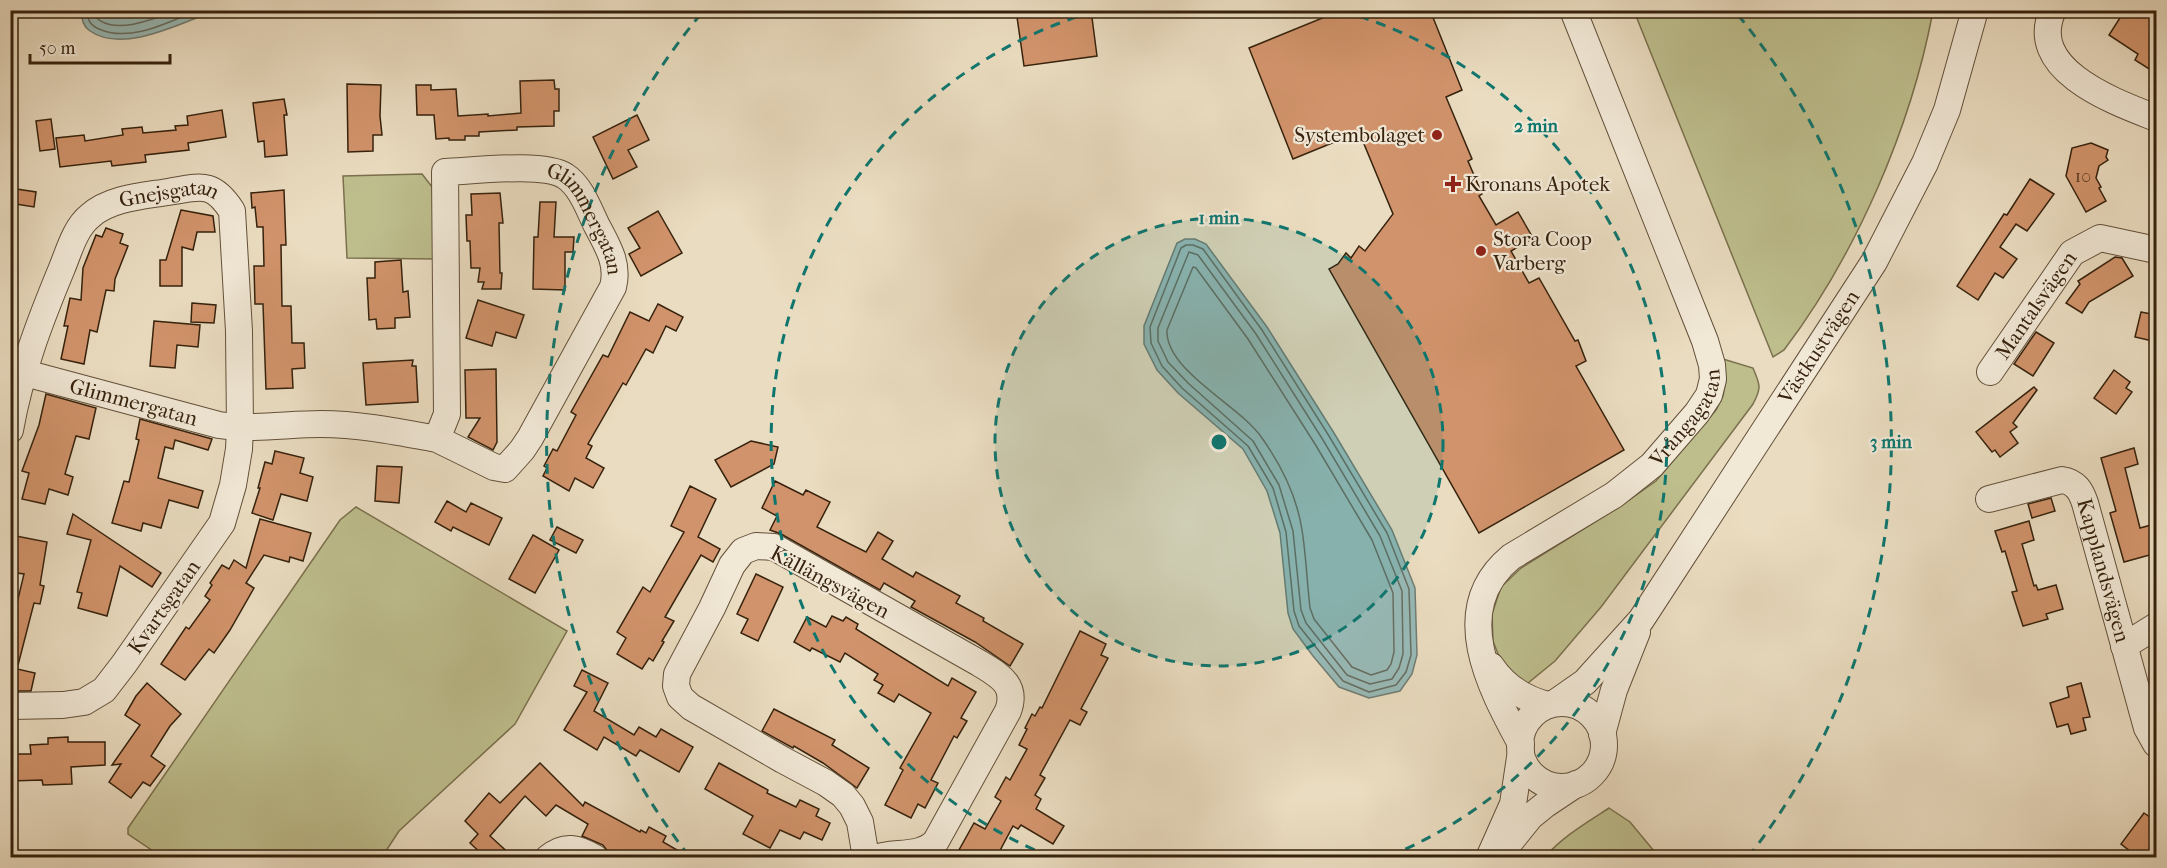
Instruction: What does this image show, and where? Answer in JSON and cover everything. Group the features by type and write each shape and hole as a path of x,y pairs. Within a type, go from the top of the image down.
{"street":[{"name":"Vrångagatan","path":"1521,747 1486,673 1478,636 1479,607 1484,592 1502,565 1528,546 1614,495 1652,465 1697,413 1709,395 1713,379 1712,365 1705,341 1573,10"},
{"name":"Västkustvägen","path":"1963,57 1967,10"},
{"name":"Västkustvägen","path":"1489,858 1513,804 1523,730 1530,718 1585,682 1641,621 1874,262 1925,164 1947,110 1975,10"},
{"path":"2052,10 2047,33 2050,47 2064,70 2096,91 2157,118"},
{"name":"Glimmergatan","path":"17,371 219,425 240,428 320,424 350,425 437,439 495,467 505,469 513,462 530,438 613,287 616,276 609,250 580,194 565,176 551,171 533,169 445,172 447,414 437,439"},
{"name":"Gnejsgatan","path":"17,371 31,347 76,234 89,216 106,206 138,197 197,188 213,190 222,196 232,211 239,331 240,428"},
{"name":"Mantalsvägen","path":"1990,372 2072,253 2100,238 2157,250"},
{"path":"10,430 17,392 17,371"},
{"name":"Kvartsgatan","path":"10,706 63,705 84,702 104,690 222,523 233,485 240,428"},
{"name":"Kapplandsvägen","path":"1989,499 2062,480 2069,481 2076,486 2085,503 2147,728 2157,744"},
{"name":"Källängsvägen","path":"866,858 860,822 843,795 701,712 680,697 676,686 677,674 732,565 743,551 756,546 774,547 979,663 1002,678 1010,689 1011,702 1008,711 936,841 930,848 921,852 895,853 875,858"},
{"name":"Västkustvägen","path":"1497,858 1530,817 1590,776 1599,764 1604,749 1602,734 1614,690 1641,621"},
{"path":"2124,646 2157,626"},
{"name":"Vrångagatan","path":"1482,653 1494,671 1512,690 1535,702 1552,704"},
{"path":"1552,704 1570,704 1584,709 1596,719 1602,734"},
{"path":"1521,747 1525,764 1539,779 1561,786 1576,784"},
{"path":"548,858 566,848 583,850 596,858"}],"green space":[{"path":"1634,11 1933,11 1911,100 1877,189 1835,273 1784,350 1773,357"},
{"path":"422,174 436,192 436,259 347,258 343,176"},
{"path":"1723,359 1753,368 1759,386 1753,404 1601,607 1555,661 1528,683 1524,683 1507,668 1493,641 1492,614 1501,587 1521,568 1619,507 1656,481 1716,410 1723,396 1726,380"},
{"path":"356,507 567,631 515,724 399,831 382,857 162,857 128,834 128,828 340,520"},
{"path":"1609,808 1630,822 1659,857 1545,857 1567,837"}],"water":[{"path":"82,10 214,11 169,29 135,38 119,39 103,37 90,31 83,22"},
{"path":"1185,239 1195,239 1206,244 1267,327 1392,530 1415,588 1417,655 1412,674 1400,691 1369,698 1339,687 1293,629 1288,613 1280,533 1267,491 1243,449 1178,393 1157,370 1144,344 1144,326 1177,243"}],"building":[{"path":"1016,10 1091,10 1097,56 1024,66"},
{"path":"1342,10 1430,10 1462,90 1446,97 1472,159 1468,161 1482,194 1479,196 1496,225 1518,212 1533,238 1511,251 1529,283 1539,278 1575,341 1578,340 1586,361 1576,366 1624,450 1479,533 1329,269 1338,264 1346,253 1351,258 1359,246 1365,251 1393,214 1359,132 1293,159 1249,48"},
{"path":"2125,10 2157,10 2157,74 2135,60 2138,54 2109,35"},
{"path":"554,80 555,89 559,89 559,111 554,111 554,126 517,127 517,130 479,132 479,136 465,136 465,140 436,139 434,115 417,115 416,85 431,85 431,90 456,89 458,116 488,114 488,116 521,113 520,81"},
{"path":"347,84 381,85 382,135 373,135 373,151 348,152"},
{"path":"284,99 287,115 284,115 287,155 265,157 264,141 258,142 253,103"},
{"path":"222,110 226,137 188,143 189,150 145,155 146,162 112,166 111,161 60,167 56,138 84,135 85,141 123,135 122,129 142,127 143,133 176,130 175,126 188,125 187,116"},
{"path":"637,115 649,140 628,150 637,167 613,179 593,137"},
{"path":"51,119 55,149 40,151 36,121"},
{"path":"2091,143 2108,150 2106,157 2108,160 2099,166 2096,178 2106,201 2086,212 2066,176 2072,148"},
{"path":"2030,179 2054,194 2027,231 2016,224 2000,247 2017,259 2003,278 1995,273 1978,300 1957,286"},
{"path":"10,188 36,192 34,207 10,203"},
{"path":"284,190 286,245 281,245 282,306 291,306 292,343 304,343 305,368 292,369 293,388 266,389 263,304 255,304 254,266 264,266 263,227 257,227 251,193"},
{"path":"500,193 503,223 499,223 501,289 482,289 484,282 478,282 480,268 471,268 466,215 472,215 471,194"},
{"path":"540,202 556,202 554,237 574,237 573,252 565,252 565,290 533,289 534,237 538,237"},
{"path":"181,210 213,216 215,232 197,232 193,250 182,247 182,286 160,286 160,260 166,260"},
{"path":"658,211 682,253 641,276 629,254 640,248 628,228"},
{"path":"106,228 123,234 120,243 128,246 115,279 114,291 106,290 97,332 90,330 84,364 61,359 68,326 64,326 70,298 81,300 83,268 96,235 102,237"},
{"path":"2115,257 2122,258 2133,276 2089,302 2082,313 2066,303 2080,284 2078,281"},
{"path":"401,260 403,292 408,291 410,317 395,318 395,328 377,329 376,319 369,320 367,278 375,278 375,262"},
{"path":"478,300 524,315 516,338 496,332 492,346 466,338"},
{"path":"192,303 216,305 214,323 191,322"},
{"path":"658,304 683,317 676,331 666,326 653,353 646,349 626,385 623,383 588,444 592,446 586,458 604,468 593,488 575,478 569,491 543,476 547,468 544,466 553,449 557,451 576,415 571,412 603,355 608,357 630,312 649,321"},
{"path":"2141,312 2157,315 2157,342 2135,337"},
{"path":"154,321 200,325 198,347 177,345 175,368 150,366"},
{"path":"2036,332 2054,343 2033,376 2014,364"},
{"path":"413,360 412,366 416,366 418,402 366,405 363,363"},
{"path":"496,369 497,442 493,450 468,437 480,418 466,418 465,370"},
{"path":"2114,370 2130,382 2126,388 2132,392 2116,414 2094,398"},
{"path":"2034,387 2037,390 2013,423 2017,427 2010,432 2018,443 2000,457 1995,450 1992,452 1976,432"},
{"path":"46,394 96,408 89,439 76,436 65,474 73,477 68,495 49,489 45,504 22,499 29,473 22,471 39,425"},
{"path":"140,419 212,439 208,450 175,440 173,449 165,447 158,478 203,491 198,508 169,500 161,528 143,523 141,531 112,523 124,481 129,482 139,440 136,439"},
{"path":"751,441 778,447 774,464 731,487 715,460"},
{"path":"2134,448 2138,464 2125,468 2140,528 2151,525 2157,553 2124,562 2110,513 2116,511 2101,458"},
{"path":"275,451 304,458 300,473 313,477 307,501 281,494 273,520 252,513 265,462 272,464"},
{"path":"377,466 402,467 399,503 375,501"},
{"path":"775,481 803,495 806,490 830,502 817,527 850,544 866,552 878,532 893,541 882,559 913,577 916,572 960,596 956,603 984,618 983,621 1023,644 1010,666 975,642 911,607 915,601 884,583 880,590 770,530 777,516 762,508"},
{"path":"690,486 716,499 698,537 720,549 713,562 701,555 665,617 674,621 662,641 664,642 653,661 649,658 642,669 617,654 626,638 617,632 643,587 650,592 684,532 671,526"},
{"path":"2051,498 2055,511 2032,518 2028,504"},
{"path":"447,501 466,512 471,503 502,518 489,545 453,527 451,531 435,522"},
{"path":"73,514 161,573 152,587 120,566 107,616 78,608 82,593 77,592 91,540 67,534"},
{"path":"260,519 311,533 303,561 290,557 289,562 264,555 246,583 254,588 230,630 214,653 209,649 185,680 161,664 186,627 189,629 210,600 205,596 212,585 210,583 222,565 229,569 234,560 246,568"},
{"path":"2029,521 2034,540 2022,544 2034,586 2036,585 2038,590 2056,585 2063,609 2046,614 2048,619 2023,626 2012,592 2017,591 2005,551 2002,552 1995,531"},
{"path":"557,527 583,540 576,553 550,540"},
{"path":"533,535 559,550 535,593 509,579"},
{"path":"10,537 47,542 40,585 44,586 40,604 34,603 17,669 35,673 31,691 10,691 10,615 14,616 24,574 10,572"},
{"path":"756,574 783,587 758,641 741,633 748,619 737,614"},
{"path":"832,616 843,621 846,617 858,624 856,629 948,686 952,678 976,692 961,718 967,721 957,738 954,736 931,780 938,783 925,808 918,804 911,818 885,805 903,770 900,768 931,713 899,694 894,702 878,693 883,685 874,680 878,674 845,653 840,662 812,648 810,651 794,642 807,617 826,627"},
{"path":"1080,631 1106,644 1101,655 1108,658 1081,709 1087,712 1080,725 1070,720 1040,775 1045,778 1035,795 1041,799 1036,809 1064,826 1053,844 1021,825 1018,829 1013,826 996,858 972,858 959,850 974,823 985,829 1001,801 995,797 1006,777 1010,780 1027,749 1019,745 1027,729 1025,728 1032,714 1035,716 1040,707 1042,708"},
{"path":"582,670 608,683 594,711 634,735 639,727 656,737 661,729 693,747 679,772 640,750 636,756 604,737 597,750 564,730 587,692 574,686"},
{"path":"147,683 181,714 170,726 151,756 165,766 150,786 143,782 131,798 109,782 121,764 112,765 140,725 125,715"},
{"path":"2081,683 2090,717 2083,718 2086,730 2071,734 2068,724 2057,727 2050,703 2069,697 2067,687"},
{"path":"774,709 835,740 832,745 869,768 857,788 823,763 762,731"},
{"path":"68,737 68,742 105,742 105,765 71,767 72,784 43,785 42,780 10,781 10,754 31,754 30,745 48,744 48,738"},
{"path":"540,763 583,806 585,802 640,832 641,830 646,833 649,827 666,836 663,842 691,858 625,858 615,852 612,857 603,845 582,836 588,824 556,805 546,816 525,796 490,836 514,858 486,858 470,843 478,834 465,821 489,793 500,803"},
{"path":"719,763 768,790 767,793 796,807 800,800 819,809 816,816 830,823 822,840 804,832 800,839 780,830 770,848 743,834 753,816 705,789"},
{"path":"2144,813 2157,822 2157,858 2139,858 2121,844"}],"place":[{"name":"Systembolaget","path":"1437,135"},
{"name":"Kronans Apotek","path":"1453,184"},
{"name":"Stora Coop Varberg","path":"1481,251"}]}
